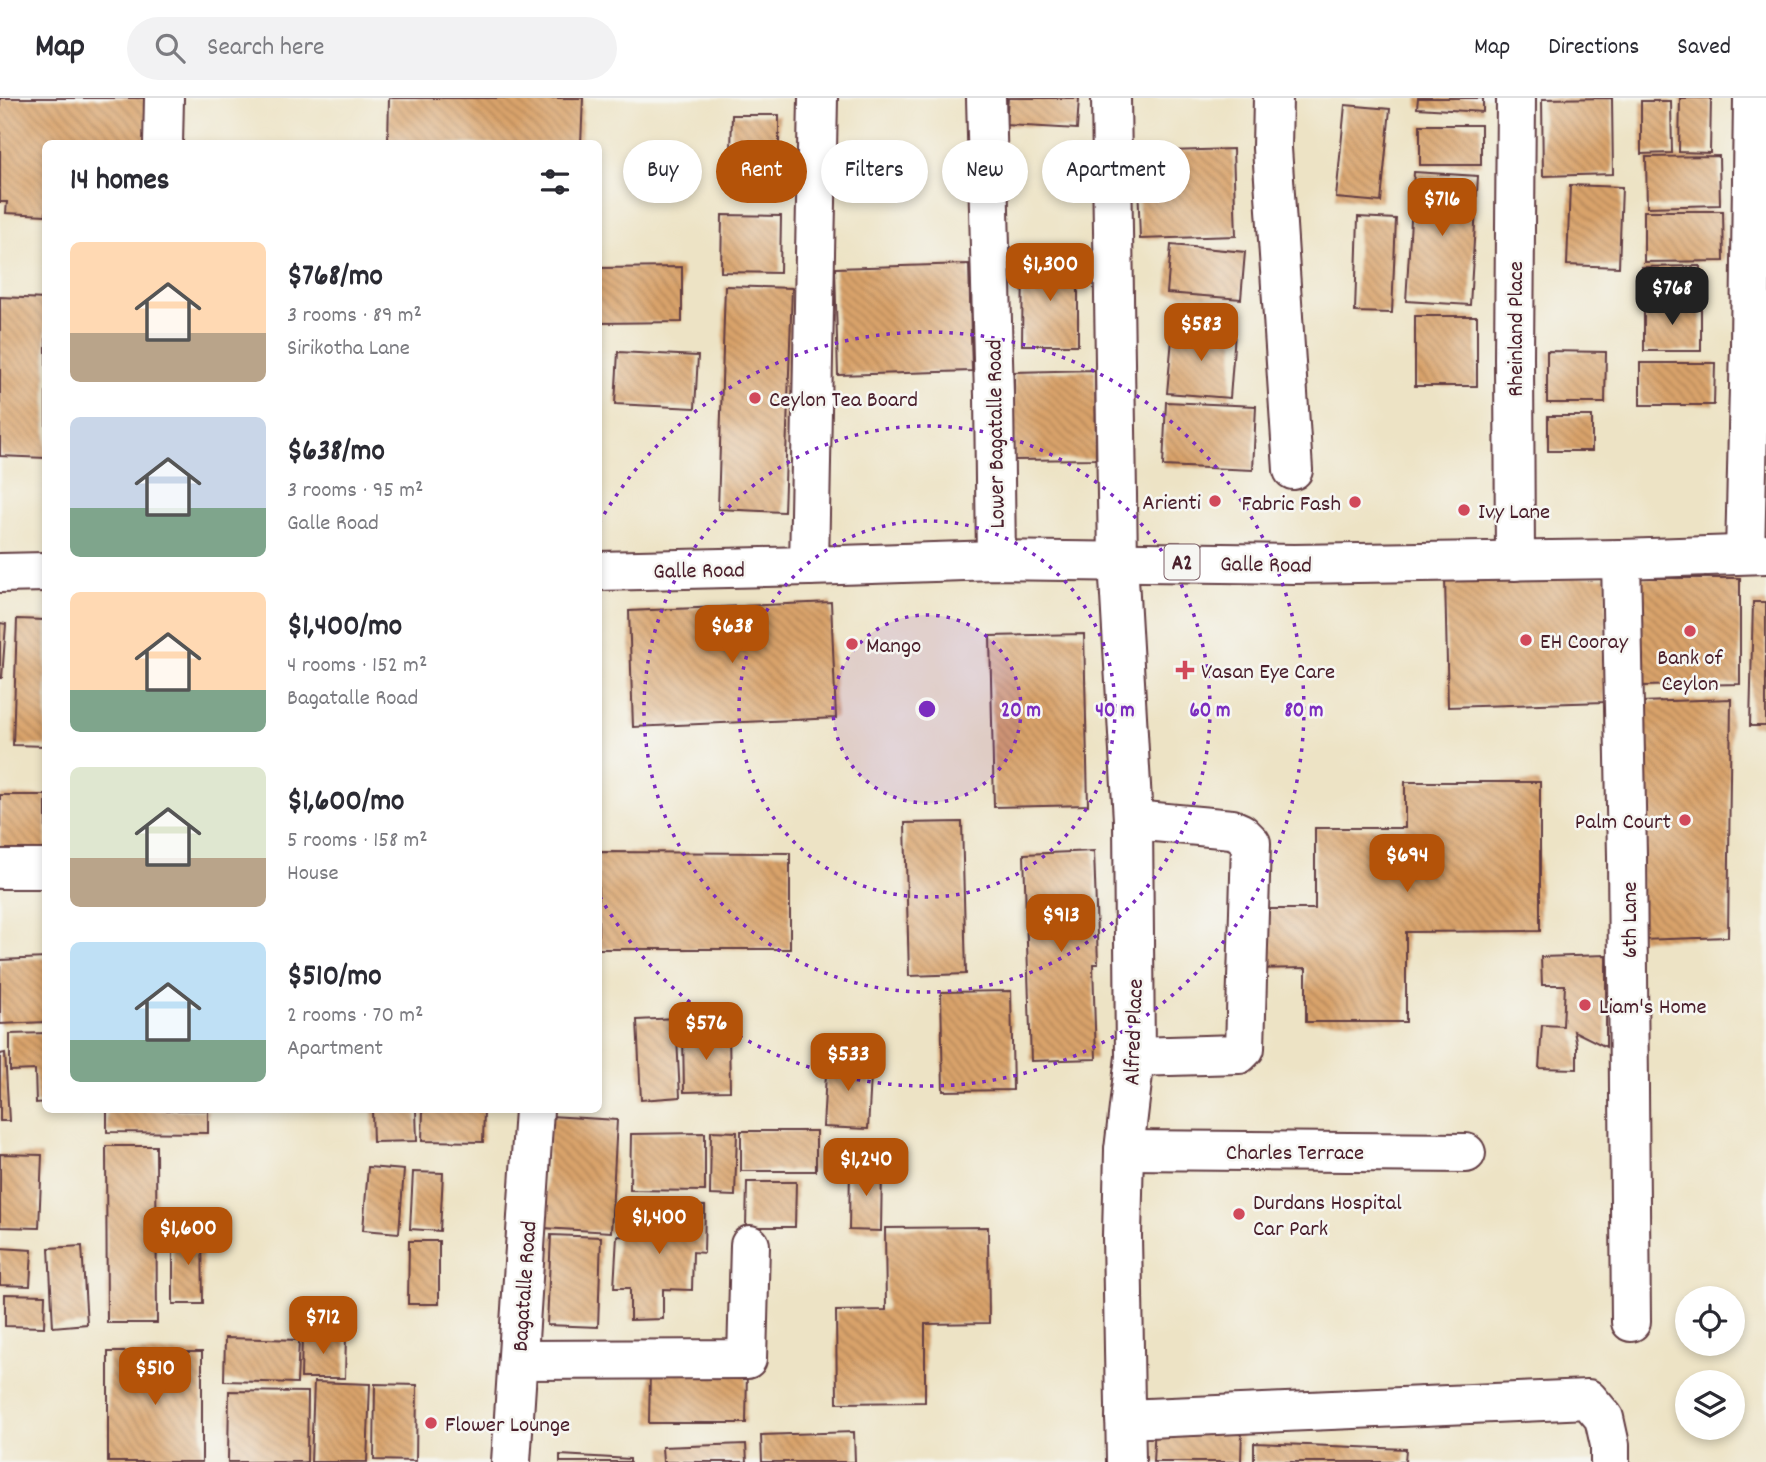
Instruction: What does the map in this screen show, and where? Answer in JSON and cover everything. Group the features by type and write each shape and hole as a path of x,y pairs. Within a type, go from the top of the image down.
{"main road":[{"path":"163,140 164,98"},
{"path":"809,566 818,98"},
{"name":"Lower Bagatalle Road","path":"986,98 995,396 996,559"},
{"name":"Alfred Place","path":"1111,98 1118,561 1133,820 1135,1057 1124,1150 1122,1236 1126,1462"},
{"path":"1273,98 1272,148 1293,470"},
{"name":"Rheinland Place","path":"1515,561 1516,98"},
{"path":"1754,98 1750,345 1755,554"},
{"name":"Galle Road","path":"602,571 996,559 1294,565 1755,554"},
{"name":"6th Lane","path":"1621,559 1627,856 1631,1322"},
{"path":"0,573 42,572"},
{"path":"1133,820 1232,829 1241,833 1251,843 1245,1048 1239,1054 1135,1057"},
{"path":"0,869 42,869"},
{"name":"Bagatalle Road","path":"511,1462 534,1113"},
{"name":"Charles Terrace","path":"1124,1150 1466,1153"},
{"path":"518,1360 747,1359 750,1245"},
{"path":"1125,1419 1588,1399 1604,1418 1610,1444 1610,1462"}],"building":[{"path":"0,98 148,98 145,140 42,140 42,215 6,213 7,202 0,202"},
{"path":"389,98 583,98 581,140 388,140"},
{"path":"1008,98 1079,98 1077,129 1006,125"},
{"path":"1418,98 1483,98 1483,112 1417,108"},
{"path":"1612,98 1613,174 1543,176 1542,99"},
{"path":"1680,98 1711,98 1710,153 1679,152"},
{"path":"1641,101 1671,101 1672,153 1641,154"},
{"path":"1345,105 1390,109 1381,202 1336,198"},
{"path":"732,115 779,115 779,140 731,140"},
{"path":"1420,125 1481,125 1481,165 1420,165"},
{"path":"1233,149 1236,236 1140,239 1139,203 1190,203 1190,150"},
{"path":"1719,156 1720,205 1647,207 1646,157"},
{"path":"1414,172 1478,176 1470,305 1406,301"},
{"path":"1570,185 1622,187 1619,267 1567,265"},
{"path":"1644,211 1723,211 1724,261 1644,262"},
{"path":"722,215 781,216 780,273 721,272"},
{"path":"1358,217 1396,219 1392,313 1355,312"},
{"path":"1171,245 1245,252 1241,299 1167,293"},
{"path":"1023,261 1078,261 1078,345 1022,345"},
{"path":"969,264 972,371 838,375 835,268"},
{"path":"1700,266 1701,295 1642,296 1642,267"},
{"path":"682,267 682,322 602,323 602,268"},
{"name":"Ceylon Tea Board","path":"725,286 792,288 784,512 718,509"},
{"path":"0,297 42,299 42,458 0,456"},
{"path":"1644,302 1701,302 1701,351 1644,351"},
{"path":"1415,316 1477,316 1477,386 1415,386"},
{"path":"1173,328 1235,333 1230,398 1167,393"},
{"path":"1547,351 1606,352 1605,403 1547,403"},
{"path":"618,352 698,356 695,408 615,404"},
{"path":"1640,363 1715,363 1714,405 1640,405"},
{"path":"1095,370 1096,459 1014,460 1014,372"},
{"path":"1166,402 1256,406 1253,470 1163,466"},
{"path":"1548,416 1592,416 1592,451 1548,451"},
{"name":"EH Cooray","path":"1607,577 1605,702 1448,707 1445,578"},
{"name":"Bank of Ceylon","path":"1640,578 1740,578 1740,684 1641,686"},
{"path":"831,602 836,718 633,727 629,611"},
{"path":"1753,602 1766,602 1766,726 1750,726"},
{"path":"17,619 42,620 42,746 13,745"},
{"path":"0,623 6,624 2,678 0,678"},
{"path":"1084,634 1088,805 994,807 990,636"},
{"name":"Palm Court","path":"1731,699 1728,937 1640,940 1640,702"},
{"path":"1405,782 1540,782 1540,931 1406,932 1406,1022 1306,1022 1306,968 1254,969 1255,909 1315,909 1315,828 1405,828"},
{"path":"0,795 42,795 42,856 0,856"},
{"path":"962,822 966,974 909,976 905,823"},
{"path":"1094,851 1098,964 1093,964 1096,1059 1031,1061 1024,854"},
{"path":"602,852 790,853 790,949 602,949"},
{"name":"Liam's Home","path":"1606,955 1606,1047 1574,1031 1577,1069 1539,1068 1542,1025 1563,1026 1565,985 1542,985 1541,957"},
{"path":"42,958 42,1022 0,1024 0,960"},
{"path":"1011,991 1013,1090 943,1091 941,992"},
{"path":"676,1018 680,1097 641,1100 637,1020"},
{"path":"729,1031 730,1091 684,1092 683,1032"},
{"path":"42,1033 42,1102 36,1103 35,1070 10,1071 10,1034"},
{"path":"5,1053 9,1121 0,1121 0,1054"},
{"path":"827,1056 872,1058 868,1129 823,1127"},
{"path":"107,1113 208,1113 208,1133 107,1132"},
{"path":"372,1113 416,1113 417,1141 373,1142"},
{"path":"423,1113 484,1113 483,1142 422,1141"},
{"path":"550,1116 617,1120 611,1232 543,1228"},
{"path":"711,1131 737,1132 735,1196 710,1195"},
{"path":"741,1131 816,1131 816,1171 741,1171"},
{"path":"705,1133 705,1191 630,1190 631,1134"},
{"path":"106,1146 156,1146 157,1323 107,1323"},
{"path":"0,1154 42,1155 39,1228 0,1227"},
{"path":"850,1165 882,1166 881,1231 849,1230"},
{"path":"368,1167 404,1170 399,1233 363,1230"},
{"path":"413,1172 443,1173 440,1231 410,1229"},
{"path":"747,1182 796,1182 795,1227 746,1227"},
{"path":"636,1204 705,1206 704,1253 693,1252 692,1290 663,1289 663,1319 630,1320 630,1288 614,1288 617,1236 635,1237"},
{"path":"988,1227 989,1323 925,1324 925,1402 837,1403 836,1311 886,1310 885,1228"},
{"path":"173,1230 202,1230 203,1304 173,1304"},
{"path":"551,1235 601,1237 598,1327 547,1325"},
{"path":"409,1241 439,1241 439,1304 408,1304"},
{"path":"82,1246 87,1324 53,1327 49,1248"},
{"path":"0,1248 32,1250 30,1286 0,1285"},
{"path":"5,1294 45,1295 44,1327 5,1326"},
{"path":"302,1334 346,1335 345,1378 301,1378"},
{"path":"225,1338 299,1340 297,1383 224,1381"},
{"path":"108,1352 202,1352 202,1462 108,1462"},
{"path":"747,1370 746,1423 649,1423 650,1371"},
{"path":"314,1382 370,1384 367,1462 311,1462"},
{"path":"375,1384 417,1385 416,1461 374,1460"},
{"path":"229,1391 308,1392 307,1462 228,1462"},
{"path":"1155,1424 1242,1427 1241,1462 1153,1462"},
{"path":"854,1432 855,1462 762,1462 761,1435"},
{"path":"1254,1443 1406,1449 1405,1462 1254,1462"},
{"path":"746,1444 747,1462 663,1462 662,1447"},
{"path":"560,1455 630,1459 630,1462 560,1462"}],"place":[{"name":"Ceylon Tea Board","path":"755,398"},
{"name":"Arienti","path":"1215,501"},
{"name":"Fabric Fash","path":"1355,502"},
{"name":"Ivy Lane","path":"1464,510"},
{"name":"Bank of Ceylon","path":"1690,631"},
{"name":"EH Cooray","path":"1526,640"},
{"name":"Mango","path":"852,644"},
{"name":"Vasan Eye Care","path":"1185,670"},
{"name":"Palm Court","path":"1685,820"},
{"name":"Liam's Home","path":"1585,1005"},
{"name":"Durdans Hospital Car Park","path":"1239,1214"},
{"name":"Flower Lounge","path":"431,1423"}]}
